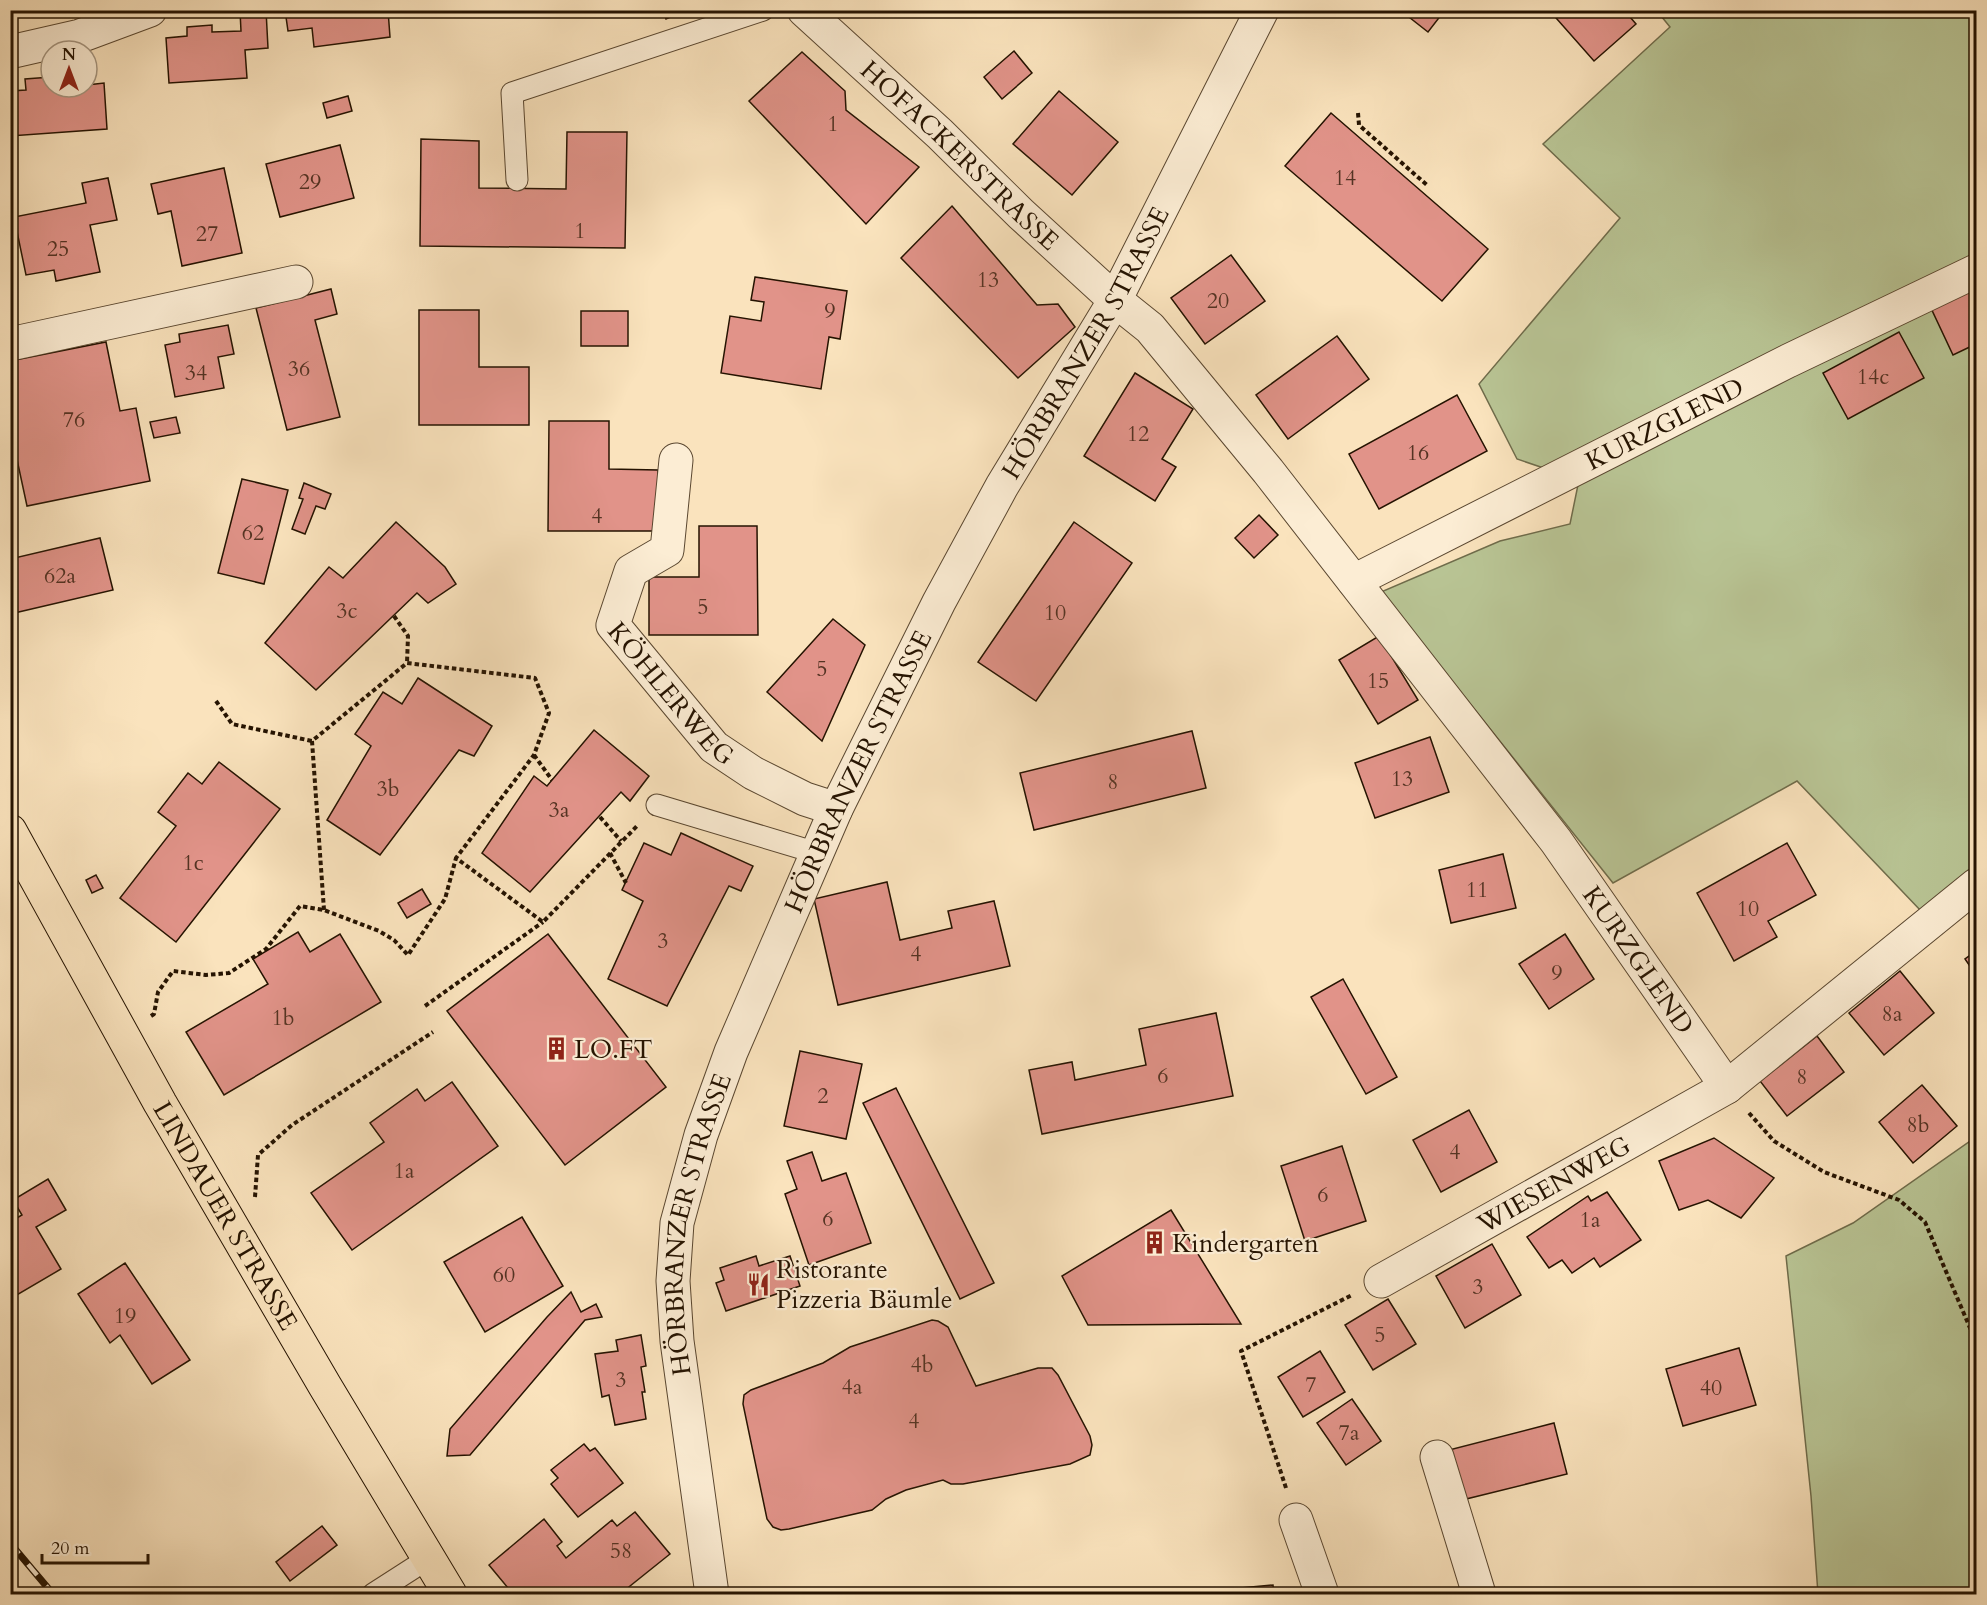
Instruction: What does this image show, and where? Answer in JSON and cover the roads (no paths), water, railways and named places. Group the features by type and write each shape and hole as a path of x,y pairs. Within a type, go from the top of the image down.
{"main road":[{"name":"LINDAUER STRASSE","path":"10,831 225,1214 314,1368 450,1594"}],"street":[{"path":"10,52 80,36 150,10"},
{"name":"HOFACKERSTRASSE","path":"804,10 940,134 1021,214 1115,300"},
{"name":"HÖRBRANZER STRASSE","path":"712,1594 677,1341 673,1281 677,1223 701,1135 731,1052 836,809 939,602 997,495 1115,300 1262,10"},
{"name":"KURZGLEND","path":"1354,581 1778,366 1977,271"},
{"path":"10,344 296,282"},
{"name":"KURZGLEND","path":"1115,300 1150,328 1268,471 1354,581 1556,841 1727,1087"},
{"name":"KÖHLERWEG","path":"676,460 667,550 631,571 613,625 714,747 753,773 806,799 836,809"},
{"path":"1727,1087 1977,885"},
{"name":"WIESENWEG","path":"1381,1281 1727,1087"},
{"path":"1437,1457 1479,1594"},
{"path":"1296,1520 1322,1594"}],"lane":[{"path":"517,180 512,93 763,10"},
{"path":"657,805 817,853"},
{"path":"373,1594 429,1558"}],"railway":[{"path":"10,1543 53,1594"},
{"path":"10,1586 17,1594"}],"place":[{"name":"LO.FT","path":"556,1049"},
{"name":"Kindergarten","path":"1154,1243"},
{"name":"Ristorante Pizzeria Bäumle","path":"758,1284"}]}
